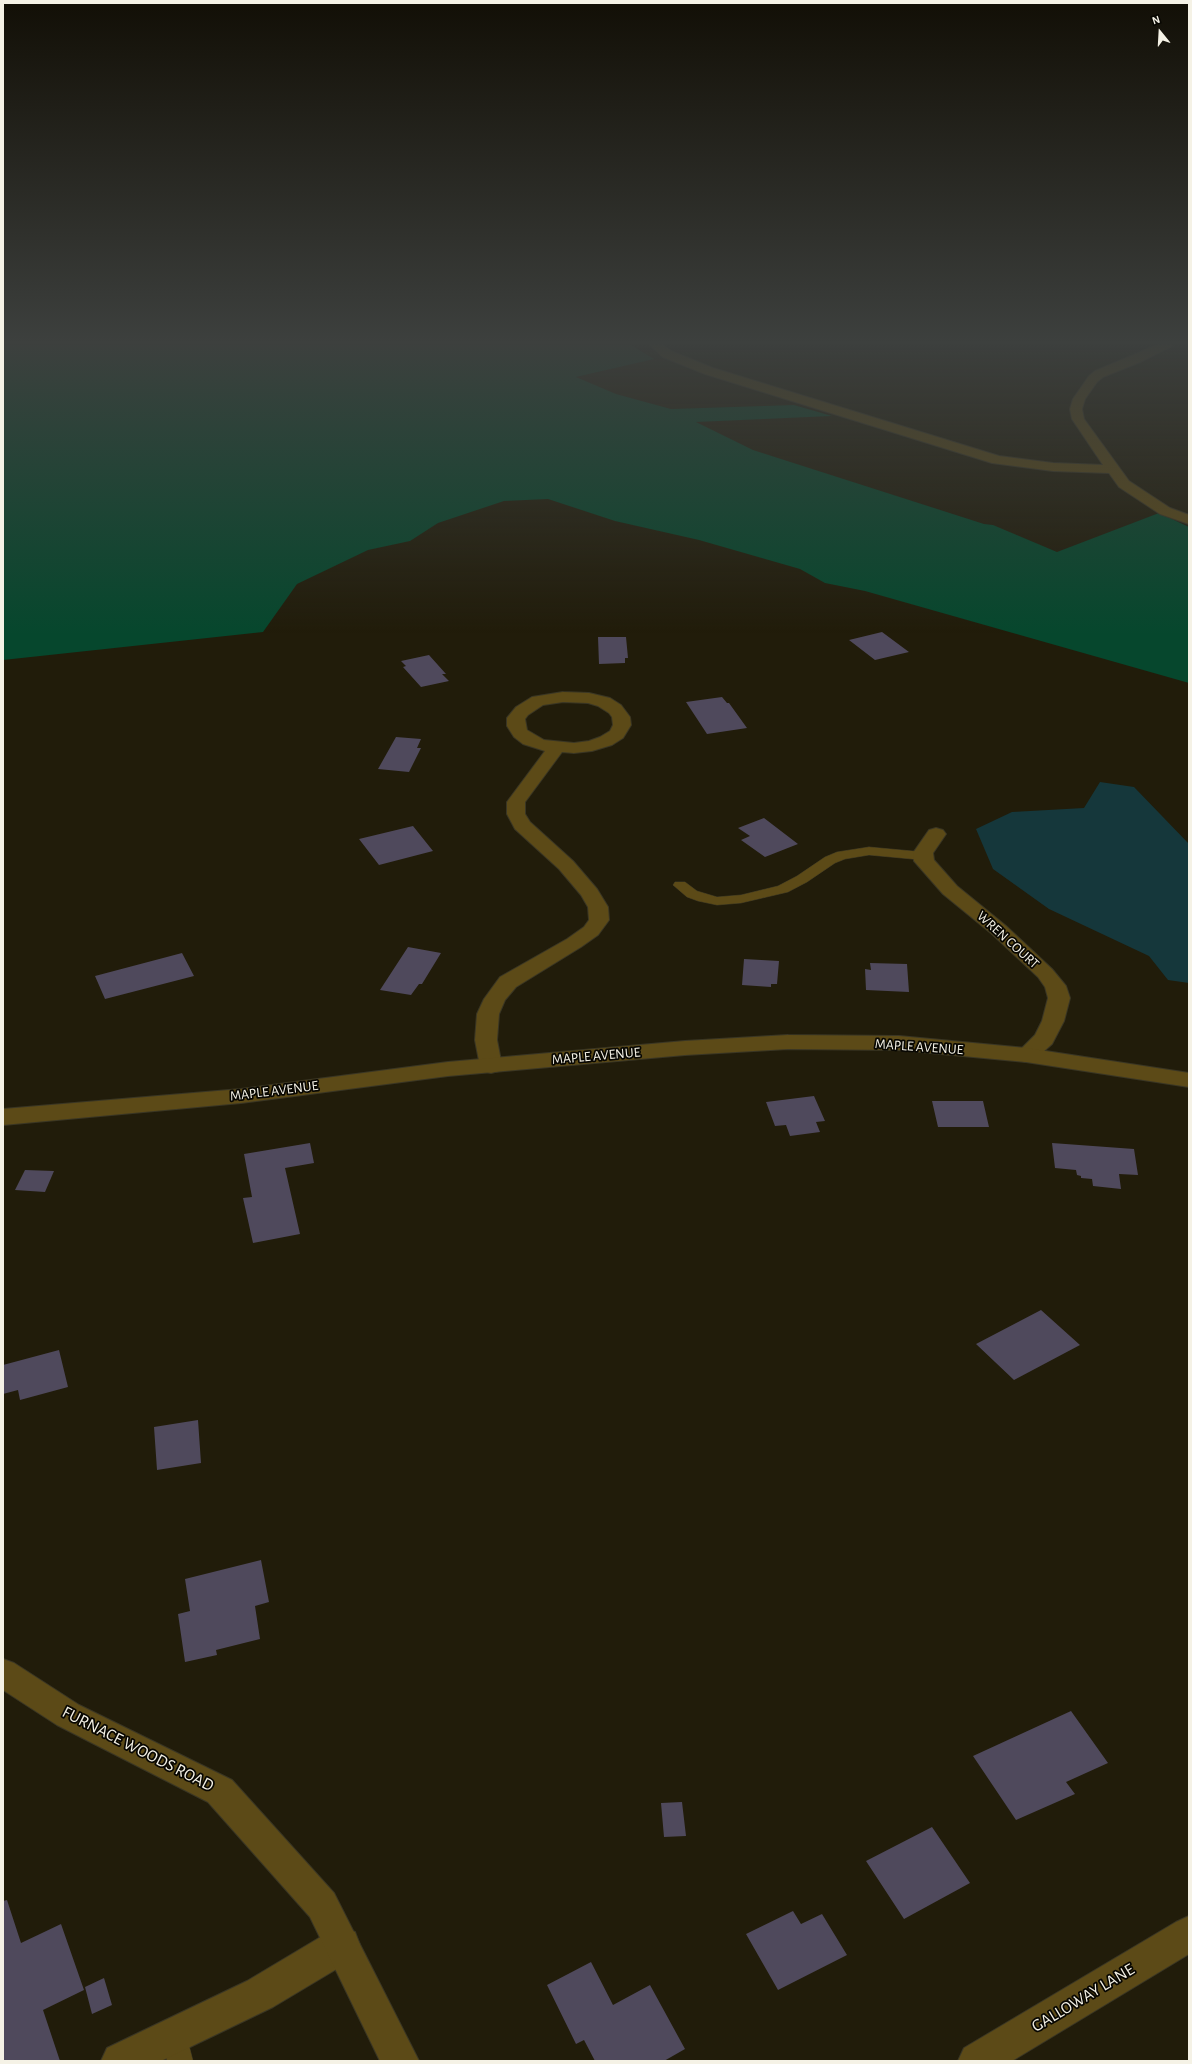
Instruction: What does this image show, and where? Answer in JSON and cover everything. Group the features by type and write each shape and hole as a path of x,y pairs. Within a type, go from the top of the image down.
{"street":[{"path":"937,441 997,460 1053,467 1114,471"},
{"path":"1093,441 1124,484 1165,511 1189,520"},
{"path":"576,697 604,702 615,709 621,717 622,725 617,734 606,741 592,746 556,748 541,745 529,740 520,733 516,726 516,718 522,711 538,702 550,698 576,697"},
{"path":"491,1066 486,1040 488,1014 495,999 508,982 574,943 591,931 599,920 598,907 590,893 566,865 522,825 516,814 516,802 522,792 556,748"},
{"path":"924,856 923,853 936,834"},
{"name":"WREN COURT","path":"924,856 924,861 950,890 999,930 1045,973 1055,986 1059,998 1054,1021 1044,1039 1026,1055"},
{"name":"MAPLE AVENUE","path":"3,1117 240,1096 448,1069 677,1049 788,1042 899,1043 1026,1055 1189,1080"},
{"name":"FURNACE WOODS ROAD","path":"3,1673 68,1716 220,1791 322,1905 400,2061"},
{"name":"GALLOWAY LANE","path":"977,2061 1189,1934"},
{"path":"120,2061 177,2048 260,1994 342,1945"}],"lane":[{"path":"680,885 692,894 703,898 727,901 783,889 802,880 830,860 842,855 869,851 924,856"}],"green space":[{"path":"3,441 735,441 753,450 984,524 993,525 1057,552 1159,513 1189,527 1189,683 865,591 825,583 800,569 699,540 615,521 548,499 504,501 438,523 410,541 368,550 297,584 263,632 3,660"}],"water":[{"path":"1100,782 1134,787 1189,844 1189,983 1168,980 1149,956 1049,909 993,869 976,829 1012,812 1084,808"}],"building":[{"path":"882,632 909,652 875,660 849,640"},
{"path":"598,637 626,637 628,658 625,658 625,663 599,664"},
{"path":"429,655 446,674 442,674 449,681 421,687 403,667 406,666 401,661"},
{"path":"722,697 727,703 729,703 747,728 707,734 686,702"},
{"path":"396,737 421,739 417,748 421,748 409,772 378,769"},
{"path":"764,818 798,844 765,857 741,840 750,836 738,828"},
{"path":"413,826 433,851 379,865 359,839"},
{"path":"408,947 441,953 422,984 419,984 411,995 380,990"},
{"path":"182,953 194,976 105,999 95,976"},
{"path":"744,959 779,961 777,984 771,984 771,987 742,985"},
{"path":"870,963 907,964 909,992 866,990 865,969 871,970"},
{"path":"814,1096 825,1121 816,1122 820,1132 790,1136 786,1125 775,1126 766,1102"},
{"path":"932,1101 983,1101 989,1127 938,1127"},
{"path":"310,1143 314,1163 285,1168 300,1234 253,1243 243,1198 252,1197 244,1154"},
{"path":"1052,1143 1134,1149 1138,1175 1119,1174 1121,1189 1093,1186 1092,1179 1081,1178 1081,1176 1077,1175 1076,1170 1055,1168"},
{"path":"25,1170 54,1171 45,1192 15,1190"},
{"path":"1041,1310 1080,1345 1014,1380 976,1344"},
{"path":"59,1350 68,1387 20,1400 18,1390 3,1394 3,1365"},
{"path":"198,1420 201,1463 157,1470 154,1427"},
{"path":"261,1560 269,1602 255,1606 260,1639 216,1650 217,1655 185,1662 178,1614 190,1611 185,1579"},
{"path":"1071,1711 1108,1763 1066,1782 1075,1794 1016,1820 973,1756"},
{"path":"682,1802 686,1836 664,1837 661,1803"},
{"path":"932,1827 970,1883 904,1919 866,1861"},
{"path":"7,1900 21,1943 61,1924 84,1990 43,2010 60,2061 3,2061 3,1901"},
{"path":"793,1911 801,1924 822,1914 847,1955 778,1990 746,1934"},
{"path":"591,1962 613,2005 650,1985 685,2049 664,2061 595,2061 584,2040 576,2044 547,1985"},
{"path":"104,1978 112,2005 92,2014 85,1987"}]}
